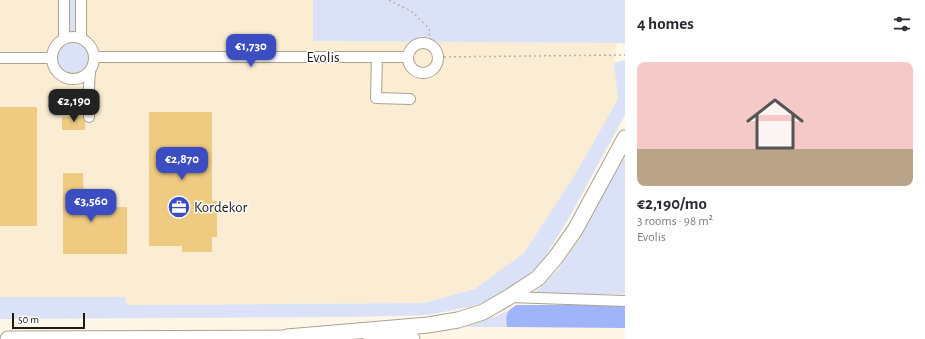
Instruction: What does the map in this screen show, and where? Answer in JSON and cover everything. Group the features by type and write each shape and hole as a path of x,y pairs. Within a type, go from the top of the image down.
{"highway":[{"path":"287,338 428,325 458,320 483,312 509,297 538,278 556,257 575,230 625,138"},
{"path":"8,339 412,339"}],"street":[{"path":"64,0 64,38"},
{"path":"81,0 81,38"},
{"path":"72,36 81,38 89,43 92,48 94,57 93,66 86,75 76,79 65,78 56,71 53,66 52,58 56,44 64,38 72,36"},
{"path":"423,42 434,46 439,57 436,67 423,73 410,67 408,57 412,46 423,42"},
{"name":"Evolis","path":"94,57 408,57"},
{"path":"377,57 376,98 410,99"},
{"path":"0,58 52,58"},
{"path":"89,117 90,71"},
{"path":"509,297 625,301"}],"path":[{"path":"389,0 411,11 426,25 430,31 429,38 423,42"},
{"path":"439,57 625,55"}],"shaded area":[{"path":"0,0 313,0 313,41 617,43 614,63 618,99 576,173 524,253 475,289 424,303 127,305 125,297 0,298"},
{"path":"68,0 78,0 78,33 68,33"},
{"path":"313,0 625,0 625,43 313,41"},
{"path":"73,43 83,48 88,58 83,68 73,73 63,68 58,58 63,48"},
{"path":"625,60 625,115 570,216 543,260 519,285 497,297 470,307 428,315 351,317 0,319 0,297 125,297 127,305 424,303 475,289 524,253 576,173 618,99 614,63"},
{"path":"625,151 625,294 533,294 556,272 580,239"},
{"path":"516,305 625,305 625,328 507,327 507,314"},
{"path":"512,309 506,317 507,327 464,327 496,316"}],"building":[{"path":"0,107 37,107 37,226 0,226"},
{"path":"149,112 212,112 212,201 217,201 217,237 212,237 212,252 182,252 182,246 149,246"},
{"path":"85,116 85,130 62,130 62,117"},
{"path":"63,173 83,173 84,207 127,207 127,254 63,254"}],"place":[{"name":"Kordekor","path":"179,207"}]}
